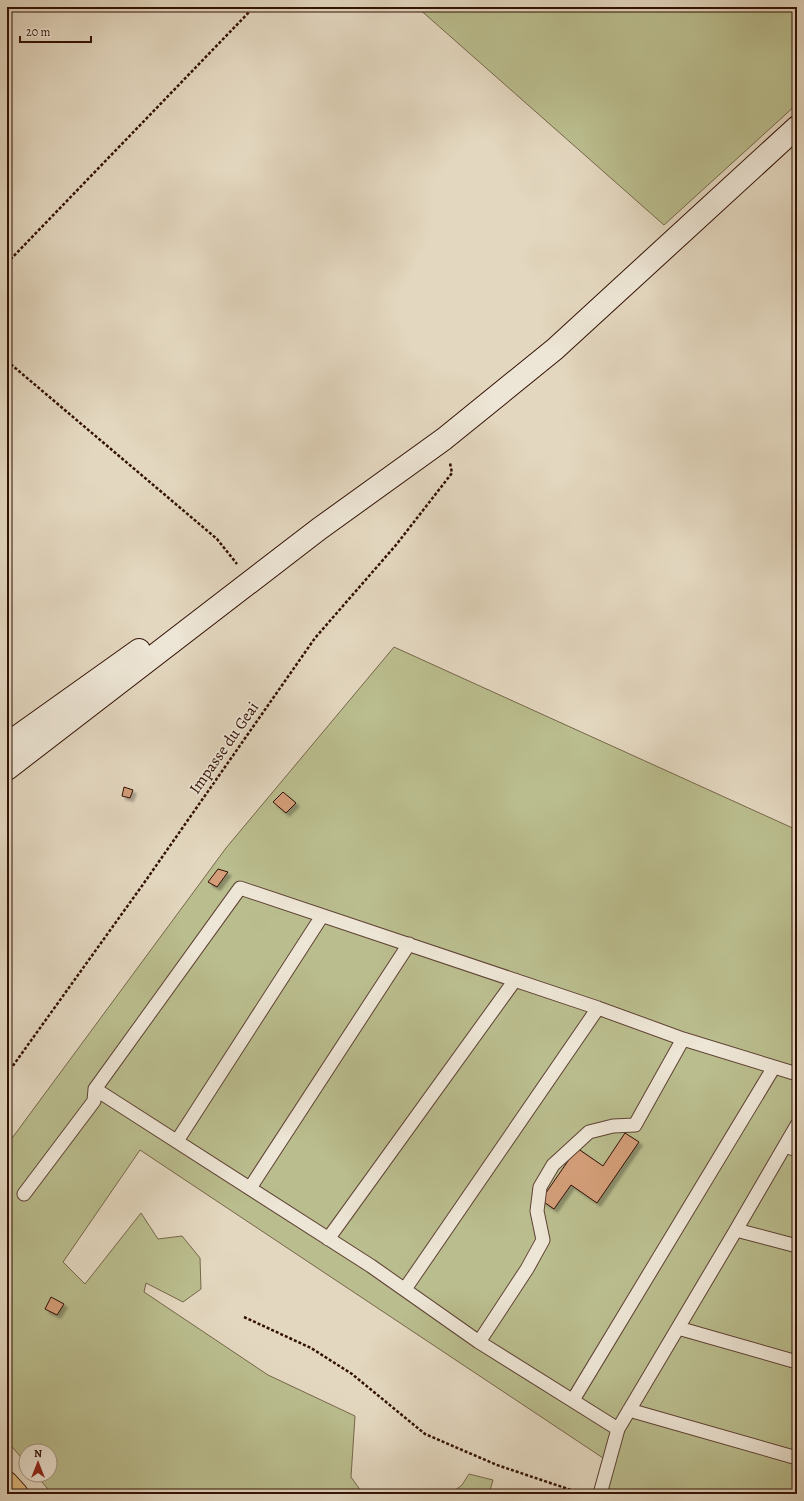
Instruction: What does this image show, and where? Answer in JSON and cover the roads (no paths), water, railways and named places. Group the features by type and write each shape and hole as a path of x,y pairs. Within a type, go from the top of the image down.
{"highway":[{"path":"7,1483 17,1494"}],"main road":[{"path":"7,769 319,529 444,439 556,349 797,127"},
{"path":"7,744 113,668 319,529"}],"lane":[{"path":"24,1194 94,1101 95,1089 240,888 598,1008 683,1039 797,1074"},
{"path":"176,1141 322,916"},
{"path":"250,1188 409,944"},
{"path":"328,1238 515,980"},
{"path":"405,1289 598,1008"},
{"path":"480,1342 527,1269 543,1240 537,1211 540,1187 554,1165 589,1132 613,1126 635,1125 683,1039"},
{"path":"573,1400 774,1067"},
{"path":"95,1089 328,1238 405,1289 480,1342 618,1429"},
{"path":"600,1494 618,1429 736,1230 791,1148 797,1125"},
{"path":"736,1230 797,1246"},
{"path":"678,1328 797,1362"},
{"path":"629,1410 797,1458"}]}
